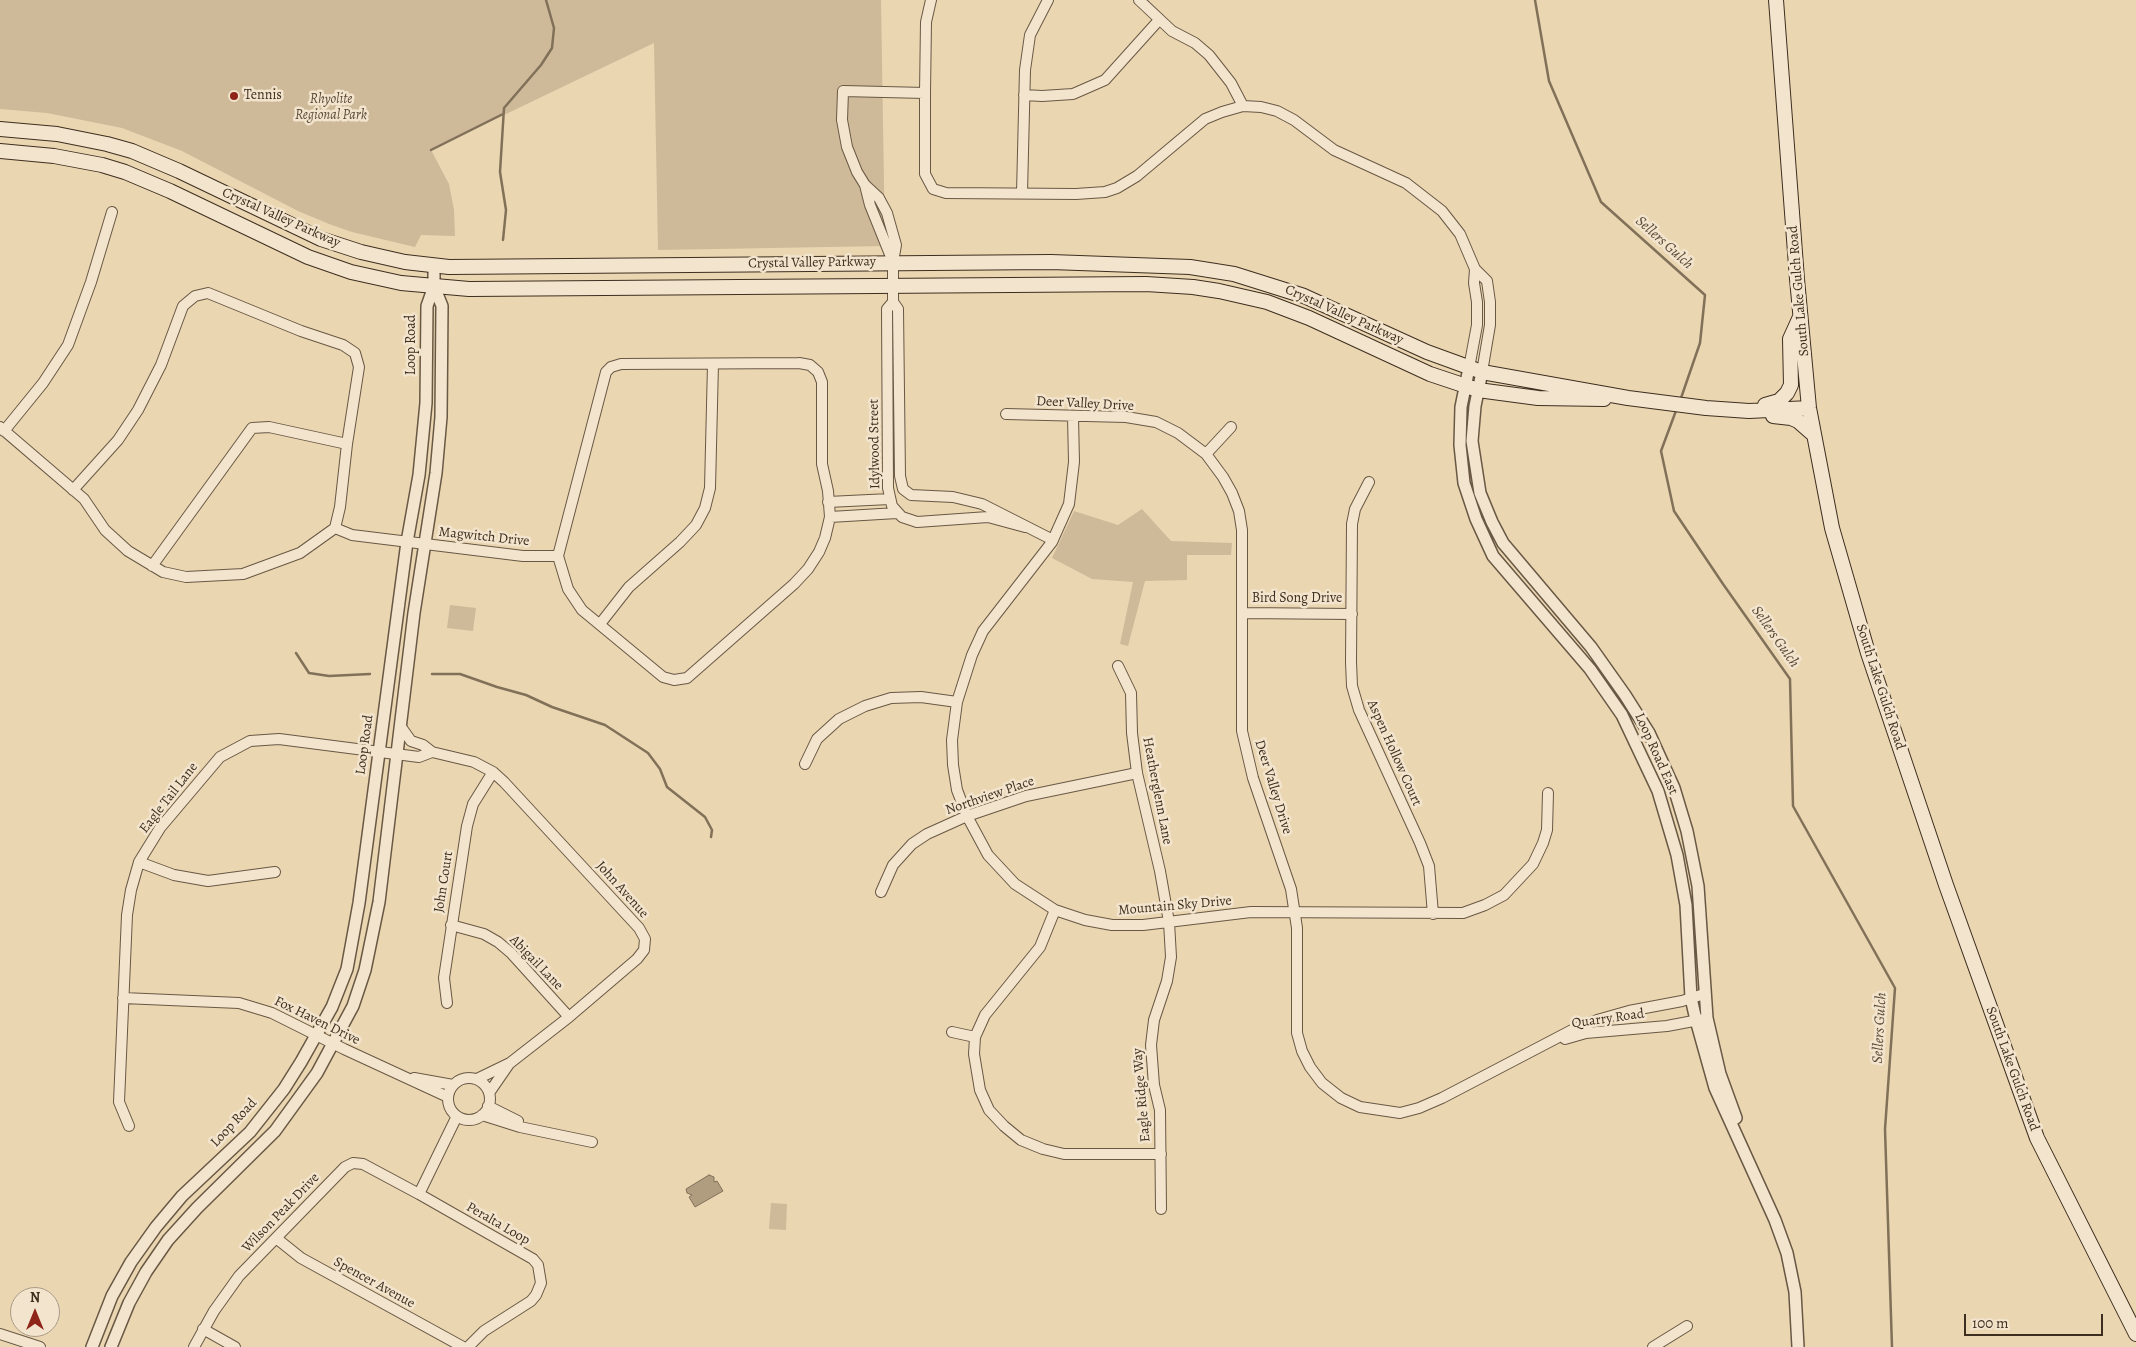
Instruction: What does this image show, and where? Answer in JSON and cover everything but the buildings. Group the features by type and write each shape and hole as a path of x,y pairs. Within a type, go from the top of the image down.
{"main road":[{"name":"South Lake Gulch Road","path":"1776,0 1800,316 1809,408 1832,528 1868,653 1953,904 2037,1138 2136,1334"},
{"name":"Crystal Valley Parkway","path":"0,129 57,134 100,142 132,151 179,171 283,222 327,241 362,252 405,262 434,266 1051,262 1167,266 1212,270 1255,280 1304,296 1427,352 1475,370 1628,398 1706,408 1749,411 1809,408"},
{"name":"Crystal Valley Parkway","path":"0,151 62,157 125,172 170,191 286,247 328,264 376,278 434,286 479,289 1168,285 1219,291 1253,298 1291,311 1415,368 1478,390 1553,399 1628,398"},
{"path":"1749,411 1779,401 1787,393 1791,385 1790,339 1800,316"},
{"path":"1749,411 1759,416 1791,418 1798,421 1814,435"}],"street":[{"path":"931,0 926,22 924,166 927,180 933,189 946,193 1076,194 1105,192 1117,188 1137,176 1205,119 1242,106 1277,111 1294,120 1334,150 1406,183 1442,211 1460,234 1476,269 1487,281 1490,302 1490,325 1475,370"},
{"path":"1022,193 1024,70 1030,35 1048,0"},
{"path":"1139,0 1158,20 1172,31 1195,43 1210,55 1231,83 1242,106"},
{"path":"1024,95 1073,94 1105,80 1158,20"},
{"name":"Idylwood Street","path":"925,94 843,91 842,120 847,147 856,172 864,185 879,198 887,213 896,244 893,262 893,302 888,309 888,488 890,499 897,513 917,522 988,517 1025,527"},
{"path":"73,490 118,440 138,410 161,366 183,306 195,296 208,293 301,331 343,345 356,353 359,367 347,444 340,507 335,528 300,553 243,574 186,578 163,572 128,551 105,530 84,499 73,490 2,429 43,383 68,345 91,282 112,212"},
{"path":"111,1347 129,1303 146,1272 168,1240 197,1208 275,1130 317,1073 334,1044 352,1006 365,970 373,938 398,754 414,613 436,473 441,417 442,306 434,286 434,266"},
{"name":"Loop Road","path":"92,1347 112,1296 131,1262 156,1227 182,1196 250,1132 284,1089 317,1035 332,1006 349,959 359,903 407,542 419,475 426,403 427,306 434,286"},
{"name":"Idylwood Street","path":"893,302 898,309 900,476 903,489 911,495 967,500 996,510 1025,527 1053,540"},
{"path":"621,364 800,364 810,366 818,372 822,382 822,464 828,502 830,517 822,545 808,569 794,584 687,678 674,680 663,677 582,610 568,588 558,556 606,372 611,367 621,364"},
{"path":"600,624 629,587 680,542 696,525 705,508 710,488 713,364"},
{"name":"Loop Road East","path":"1475,370 1464,386 1460,427 1463,474 1469,501 1493,556 1596,676 1622,715 1658,791 1677,854 1686,905 1691,998 1702,1019"},
{"name":"Loop Road East","path":"1475,370 1478,390 1473,423 1474,457 1480,493 1492,522 1502,543 1591,647 1625,695 1649,733 1674,788 1687,831 1698,886 1704,994 1702,1019 1715,1088 1761,1188 1787,1253 1795,1292 1798,1347"},
{"name":"Deer Valley Drive","path":"1006,414 1126,417 1156,422 1178,433 1206,454 1223,476 1239,511 1242,530 1241,712 1244,744 1253,778 1292,888 1295,912 1297,1033 1302,1051 1322,1083 1341,1098 1360,1107 1382,1112 1400,1113 1419,1108 1442,1098 1552,1042"},
{"name":"Mountain Sky Drive","path":"1073,417 1074,462 1069,504 1053,540 983,631 972,655 957,702 952,740 957,790 967,816 988,855 1015,884 1055,910 1085,920 1112,925 1143,925 1251,912 1463,913 1485,905 1504,895 1533,864 1544,842 1547,830 1548,793"},
{"path":"152,566 252,428 269,427 347,444"},
{"path":"1206,454 1232,427"},
{"name":"Aspen Hollow Court","path":"1369,482 1355,509 1352,524 1352,678 1359,710 1429,866 1433,914"},
{"path":"828,502 890,499"},
{"path":"830,517 897,513"},
{"name":"Magwitch Drive","path":"335,528 352,535 407,542 523,556 558,556"},
{"name":"Bird Song Drive","path":"1242,613 1352,614"},
{"name":"Heatherglenn Lane","path":"1118,666 1131,693 1132,733 1137,773 1160,871 1169,922"},
{"path":"805,764 817,739 839,719 865,706 891,698 921,697 957,702"},
{"name":"John Avenue","path":"401,727 411,741 422,745 432,752 474,762 493,772 639,928 645,939 644,950 638,959 569,1017 510,1063 477,1079"},
{"name":"Eagle Tail Lane","path":"129,1126 119,1102 127,915 131,890 139,862 160,828 220,757 250,742 279,738 398,754"},
{"name":"John Avenue","path":"398,754 420,757 432,752"},
{"name":"John Court","path":"447,1002 444,978 470,814 480,791 493,772"},
{"name":"Northview Place","path":"881,892 893,865 912,844 927,834 967,816 1026,796 1137,773"},
{"path":"139,862 174,875 208,881 275,872"},
{"path":"1055,910 1040,947 985,1014 975,1037 975,1070 980,1090 990,1110 1004,1126 1021,1140 1042,1149 1064,1154 1161,1154"},
{"name":"Eagle Ridge Way","path":"1161,1209 1160,1110 1154,1085 1150,1045 1154,1020 1171,957 1169,922"},
{"name":"Abigail Lane","path":"451,925 466,928 498,942 511,953 569,1017"},
{"name":"Quarry Road","path":"1552,1042 1574,1029 1597,1020 1629,1011 1682,1001 1704,994"},
{"name":"Fox Haven Drive","path":"123,998 239,1003 272,1013 448,1097"},
{"name":"Quarry Road","path":"1552,1042 1586,1033 1667,1026 1702,1019"},
{"path":"952,1032 975,1037"},
{"name":"John Avenue","path":"489,1092 510,1063"},
{"name":"Fox Haven Drive","path":"405,1077 453,1085"},
{"path":"482,1115 488,1106 489,1092 486,1087 477,1079 467,1078 453,1085 448,1097 452,1110 457,1116 469,1119 482,1115 537,1131 592,1142"},
{"path":"488,1106 537,1131"},
{"path":"418,1194 457,1116"},
{"name":"Wilson Peak Drive","path":"194,1347 203,1329 239,1276 344,1167 353,1163 363,1164 418,1194"},
{"name":"Peralta Loop","path":"418,1194 533,1259 540,1270 541,1283 531,1301 484,1331 468,1347"},
{"name":"Spencer Avenue","path":"276,1238 301,1258 463,1347"},
{"path":"1653,1347 1687,1326"},
{"path":"203,1329 235,1347"},
{"path":"0,1334 40,1347"}],"green space":[{"name":"Rhyolite Regional Park","path":"0,0 881,0 885,246 658,250 654,43 431,150 449,184 454,210 455,236 421,235 415,247 352,232 329,224 298,211 182,151 122,128 47,113 0,109"},
{"path":"1142,509 1171,541 1232,543 1231,555 1187,555 1187,580 1145,581 1128,646 1120,644 1133,582 1092,579 1052,558 1074,511 1118,525"},
{"path":"450,605 476,608 473,631 447,628"},
{"path":"771,1203 787,1204 786,1230 769,1229"}],"shaded area":[{"path":"709,1175 714,1177 714,1182 717,1181 723,1191 695,1207 689,1197 692,1195 687,1193 686,1189"}],"waterway":[{"path":"503,240 506,210 500,172 504,108 541,65 552,48 554,28 546,0"},
{"name":"Sellers Gulch","path":"1535,0 1549,81 1601,202 1705,295 1700,343 1680,401"},
{"path":"431,150 503,114"},
{"name":"Sellers Gulch","path":"1677,408 1661,451 1674,511 1790,679 1793,806 1895,988 1885,1129 1892,1347"},
{"path":"296,653 309,673 329,676 370,674"},
{"path":"432,674 460,674 526,695 552,707 605,725 648,753 660,769 667,787 705,817 712,830 711,837"}],"place":[{"name":"Tennis","path":"234,96"}]}
